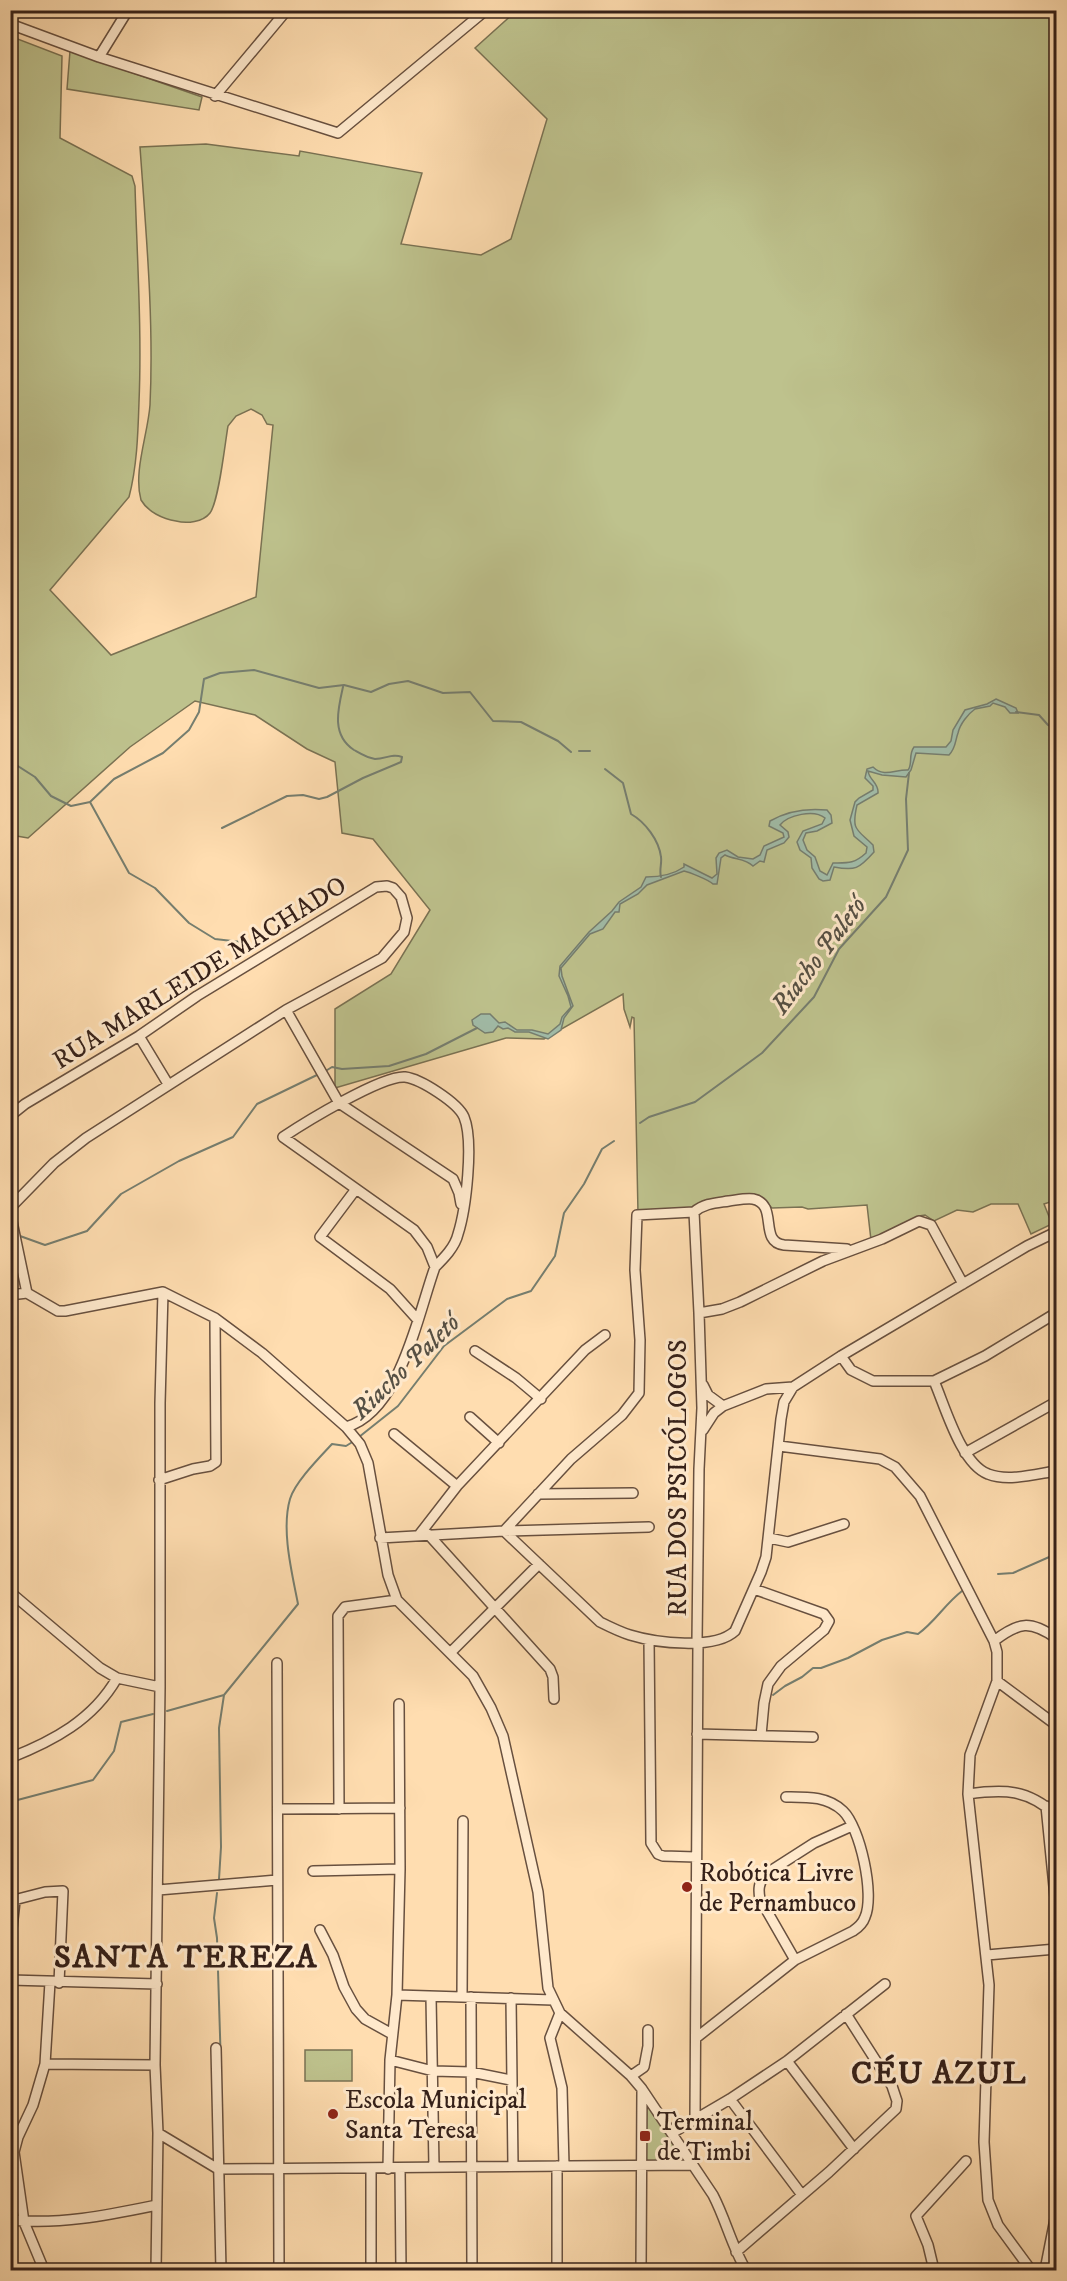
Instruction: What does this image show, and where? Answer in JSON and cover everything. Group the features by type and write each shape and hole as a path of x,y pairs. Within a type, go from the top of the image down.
{"street":[{"path":"99,57 128,10"},
{"path":"215,96 287,10"},
{"path":"10,24 215,96 339,133 486,10"},
{"name":"RUA MARLEIDE MACHADO","path":"10,1116 25,1104 139,1036 197,996 376,887 382,885 393,888 401,897 407,918 404,932 396,944 382,958 286,1010"},
{"path":"27,1293 10,1210 40,1177 70,1149 286,1010 339,1103 453,1179 459,1193 462,1212"},
{"path":"139,1036 168,1084"},
{"path":"346,1427 365,1419 384,1399 404,1359 435,1267 445,1257 458,1236 468,1167 469,1134 463,1114 458,1107 450,1100 405,1077 388,1081 339,1103 283,1137 414,1230 427,1247 435,1267"},
{"path":"356,1189 320,1237 390,1289 417,1319"},
{"name":"RUA DOS PSICÓLOGOS","path":"695,2118 701,1382 694,1212 701,1206 709,1204 751,1199 765,1207 770,1235 780,1245 852,1249"},
{"path":"504,1531 587,1443 622,1415 639,1393 640,1340 635,1270 637,1215 694,1212"},
{"name":"RUA DOS PSICÓLOGOS","path":"699,1313 722,1309 740,1302 789,1276 882,1239 919,1221 931,1225 963,1284"},
{"path":"504,1531 600,1622 618,1631 649,1640 698,1643 722,1639 735,1631 764,1565 784,1402 793,1387 1027,1246 1056,1232"},
{"path":"156,2271 159,1480 163,1292"},
{"path":"10,1295 27,1293 58,1311 65,1311 163,1292 215,1318 262,1353 358,1440 368,1463 380,1538 388,1575 397,1600 473,1676 503,1736 538,1892 543,1923 545,1971 553,2000 560,2013 631,2076 642,2089 722,2212 736,2252 746,2271"},
{"path":"841,1356 851,1370 873,1382 934,1381 985,1356 1056,1313"},
{"path":"159,1480 210,1466 216,1462 215,1318"},
{"path":"423,1534 457,1486 585,1350 605,1335"},
{"path":"475,1351 516,1378 541,1399"},
{"path":"934,1381 965,1453 978,1469 990,1475 1005,1477 1056,1471"},
{"path":"701,1382 708,1395 723,1406"},
{"path":"701,1435 714,1413 723,1406 766,1389 793,1387"},
{"path":"965,1453 1056,1402"},
{"path":"470,1417 499,1443"},
{"path":"394,1434 457,1486"},
{"path":"779,1446 880,1459 895,1467 920,1496 994,1641 998,1668 997,1681 970,1755 968,1794 987,1955 989,2010 984,2142 988,2200 998,2225 1031,2271"},
{"path":"538,1494 633,1493"},
{"path":"769,1538 782,1542 795,1541 822,1529 844,1524"},
{"path":"380,1538 423,1534 649,1527"},
{"path":"423,1534 550,1669 553,1677 554,1699"},
{"path":"451,1652 539,1564"},
{"path":"754,1589 824,1614 829,1621 824,1630 781,1666 768,1684 761,1735"},
{"path":"10,1592 100,1668 117,1678 160,1687"},
{"path":"339,1809 338,1616 345,1606 397,1600"},
{"path":"994,1641 1012,1627 1023,1624 1035,1626 1056,1638"},
{"path":"649,1640 651,1844 663,1856 696,1857"},
{"path":"277,1663 277,1880 280,1946 279,2271"},
{"path":"10,1758 58,1736 78,1723 97,1708 117,1678"},
{"path":"997,1681 1056,1725"},
{"path":"388,2169 390,2061 397,1995 400,1869 399,1704"},
{"path":"697,1734 813,1737"},
{"path":"968,1794 1008,1791 1035,1799 1056,1815"},
{"path":"696,2038 795,1960 853,1931 866,1917 867,1880 859,1843 845,1813 828,1801 815,1797 786,1797"},
{"path":"1046,1806 1056,1907"},
{"path":"278,1809 400,1808"},
{"path":"463,1821 466,1997 471,2072 472,2271"},
{"path":"795,1960 760,1899 758,1889 764,1875 814,1843 852,1826"},
{"path":"313,1871 400,1869"},
{"path":"158,1890 277,1880"},
{"path":"10,1946 13,1901 45,1892 63,1891 45,2064 33,2105 12,2152 24,2222 44,2271"},
{"path":"320,1930 356,2009 365,2019 392,2034"},
{"path":"987,1955 1056,1949"},
{"path":"10,1980 157,1984"},
{"path":"672,2133 730,2099 787,2061 885,1984"},
{"path":"397,1995 553,2000"},
{"path":"431,1997 434,2167"},
{"path":"511,1998 513,2166"},
{"path":"557,2271 562,2088 550,2038 560,2013"},
{"path":"736,2252 854,2149 896,2109 897,2101 892,2086 846,2014"},
{"path":"631,2076 644,2067 648,2030"},
{"path":"216,2048 221,2271"},
{"path":"390,2061 433,2071 471,2072 511,2080"},
{"path":"787,2061 854,2149"},
{"path":"45,2064 155,2065"},
{"path":"641,2271 642,2089"},
{"path":"730,2099 802,2195"},
{"path":"158,2133 218,2169 693,2165"},
{"path":"934,2271 928,2245 916,2216 966,2161"},
{"path":"400,2168 401,2271"},
{"path":"371,2169 371,2271"},
{"path":"10,2220 24,2222 78,2220 157,2205"},
{"path":"1046,2271 1054,2240 1056,2214"}],"green space":[{"path":"516,11 1056,11 1056,1200 1044,1204 1052,1224 1031,1234 1018,1204 991,1204 973,1212 957,1210 934,1221 925,1215 919,1216 871,1240 867,1205 808,1209 802,1207 772,1208 764,1200 638,1213 634,1018 632,1017 630,1027 624,1009 623,994 544,1039 506,1038 335,1088 335,1009 391,974 430,910 373,839 342,833 335,762 307,749 255,715 195,701 130,747 28,838 11,835 10,36 62,56 60,138 132,176 135,186 140,375 137,450 132,486 129,497 50,590 111,655 256,597 273,425 267,424 262,415 251,409 236,416 228,426 216,497 207,516 194,522 166,519 152,511 141,500 139,477 150,405 151,341 140,147 206,144 299,156 300,151 422,173 401,244 481,255 511,239 547,119 475,48"},
{"path":"70,51 202,97 199,110 67,89"},
{"path":"305,2050 352,2050 352,2081 305,2081"},
{"path":"642,2089 693,2165 641,2166"}],"shaded area":[{"path":"996,699 1016,708 1018,713 1010,713 1005,707 993,703 990,706 975,709 962,723 949,755 916,753 911,770 906,777 868,771 878,793 857,805 855,825 873,845 874,852 860,865 847,869 834,867 830,880 819,879 812,868 811,858 800,850 797,842 803,831 822,824 825,818 814,814 801,814 789,818 780,825 788,832 789,837 784,843 767,850 764,862 760,861 753,866 725,855 721,858 717,884 684,871 647,885 638,894 620,904 619,912 615,912 603,929 590,934 561,968 573,1006 564,1018 561,1030 548,1039 529,1032 515,1032 498,1026 493,1032 485,1033 473,1025 472,1020 481,1014 490,1014 499,1023 505,1022 517,1030 532,1030 548,1034 560,1024 562,1017 571,1007 559,976 560,966 619,902 641,887 646,877 671,873 684,867 684,864 712,878 717,874 716,858 719,853 727,850 738,857 753,859 760,855 764,846 784,837 783,833 769,826 770,821 783,815 812,809 827,810 831,815 832,823 817,831 806,833 803,840 807,850 815,857 820,871 827,875 833,863 847,863 858,859 866,853 867,847 854,836 850,820 855,802 873,790 873,786 865,778 867,769 873,767 886,773 908,770 914,747 946,747 965,710"}],"waterway":[{"path":"10,761 35,777 51,796 71,806 90,802 114,779 163,753 189,730 199,712 204,679 220,673 254,670 319,688 344,685 371,692 389,684 408,681 443,693 470,692 493,721 521,722 558,741 571,752"},
{"path":"222,828 287,796 303,795 319,799 327,797 401,762 402,757 398,756 369,758 347,744 342,737 338,721 343,687"},
{"path":"1016,712 1039,715 1056,730"},
{"path":"579,751 590,751"},
{"path":"605,769 623,783 631,814 646,827 654,838 660,851 661,877"},
{"name":"Riacho Paletó","path":"640,1123 649,1117 695,1102 762,1053 814,997 839,949 886,897 908,850 906,799 909,773"},
{"path":"90,802 129,873 155,888 189,923 215,939 241,942"},
{"path":"324,1072 332,1067 342,1069 389,1066 426,1054 477,1028"},
{"path":"20,1236 45,1245 87,1231 121,1194 179,1161 233,1137 257,1104 319,1074"},
{"name":"Riacho Paletó","path":"359,1437 398,1406 444,1346 507,1299 531,1291 555,1256 564,1213 584,1184 602,1149 614,1141"},
{"name":"Riacho Paletó","path":"167,1711 224,1695 298,1604 287,1538 290,1499 302,1478 332,1444 346,1446 354,1441"},
{"path":"998,1574 1013,1573 1056,1554"},
{"path":"773,1695 813,1668 821,1668 848,1658 882,1640 907,1632 918,1634 962,1591"},
{"path":"219,1879 221,1847 219,1728 224,1695"},
{"name":"Riacho Paletó","path":"10,1802 93,1780 114,1751 121,1722 153,1714"},
{"path":"217,1893 214,1918 217,1938 221,2067"},
{"path":"224,2175 224,2225"}],"place":[{"name":"Robótica Livre de Pernambuco","path":"687,1887"},
{"name":"Escola Municipal Santa Teresa","path":"333,2114"},
{"name":"Terminal de Timbi","path":"645,2136"}],"district":[{"name":"SANTA TEREZA","path":"186,1956"},
{"name":"CÉU AZUL","path":"939,2072"}]}
